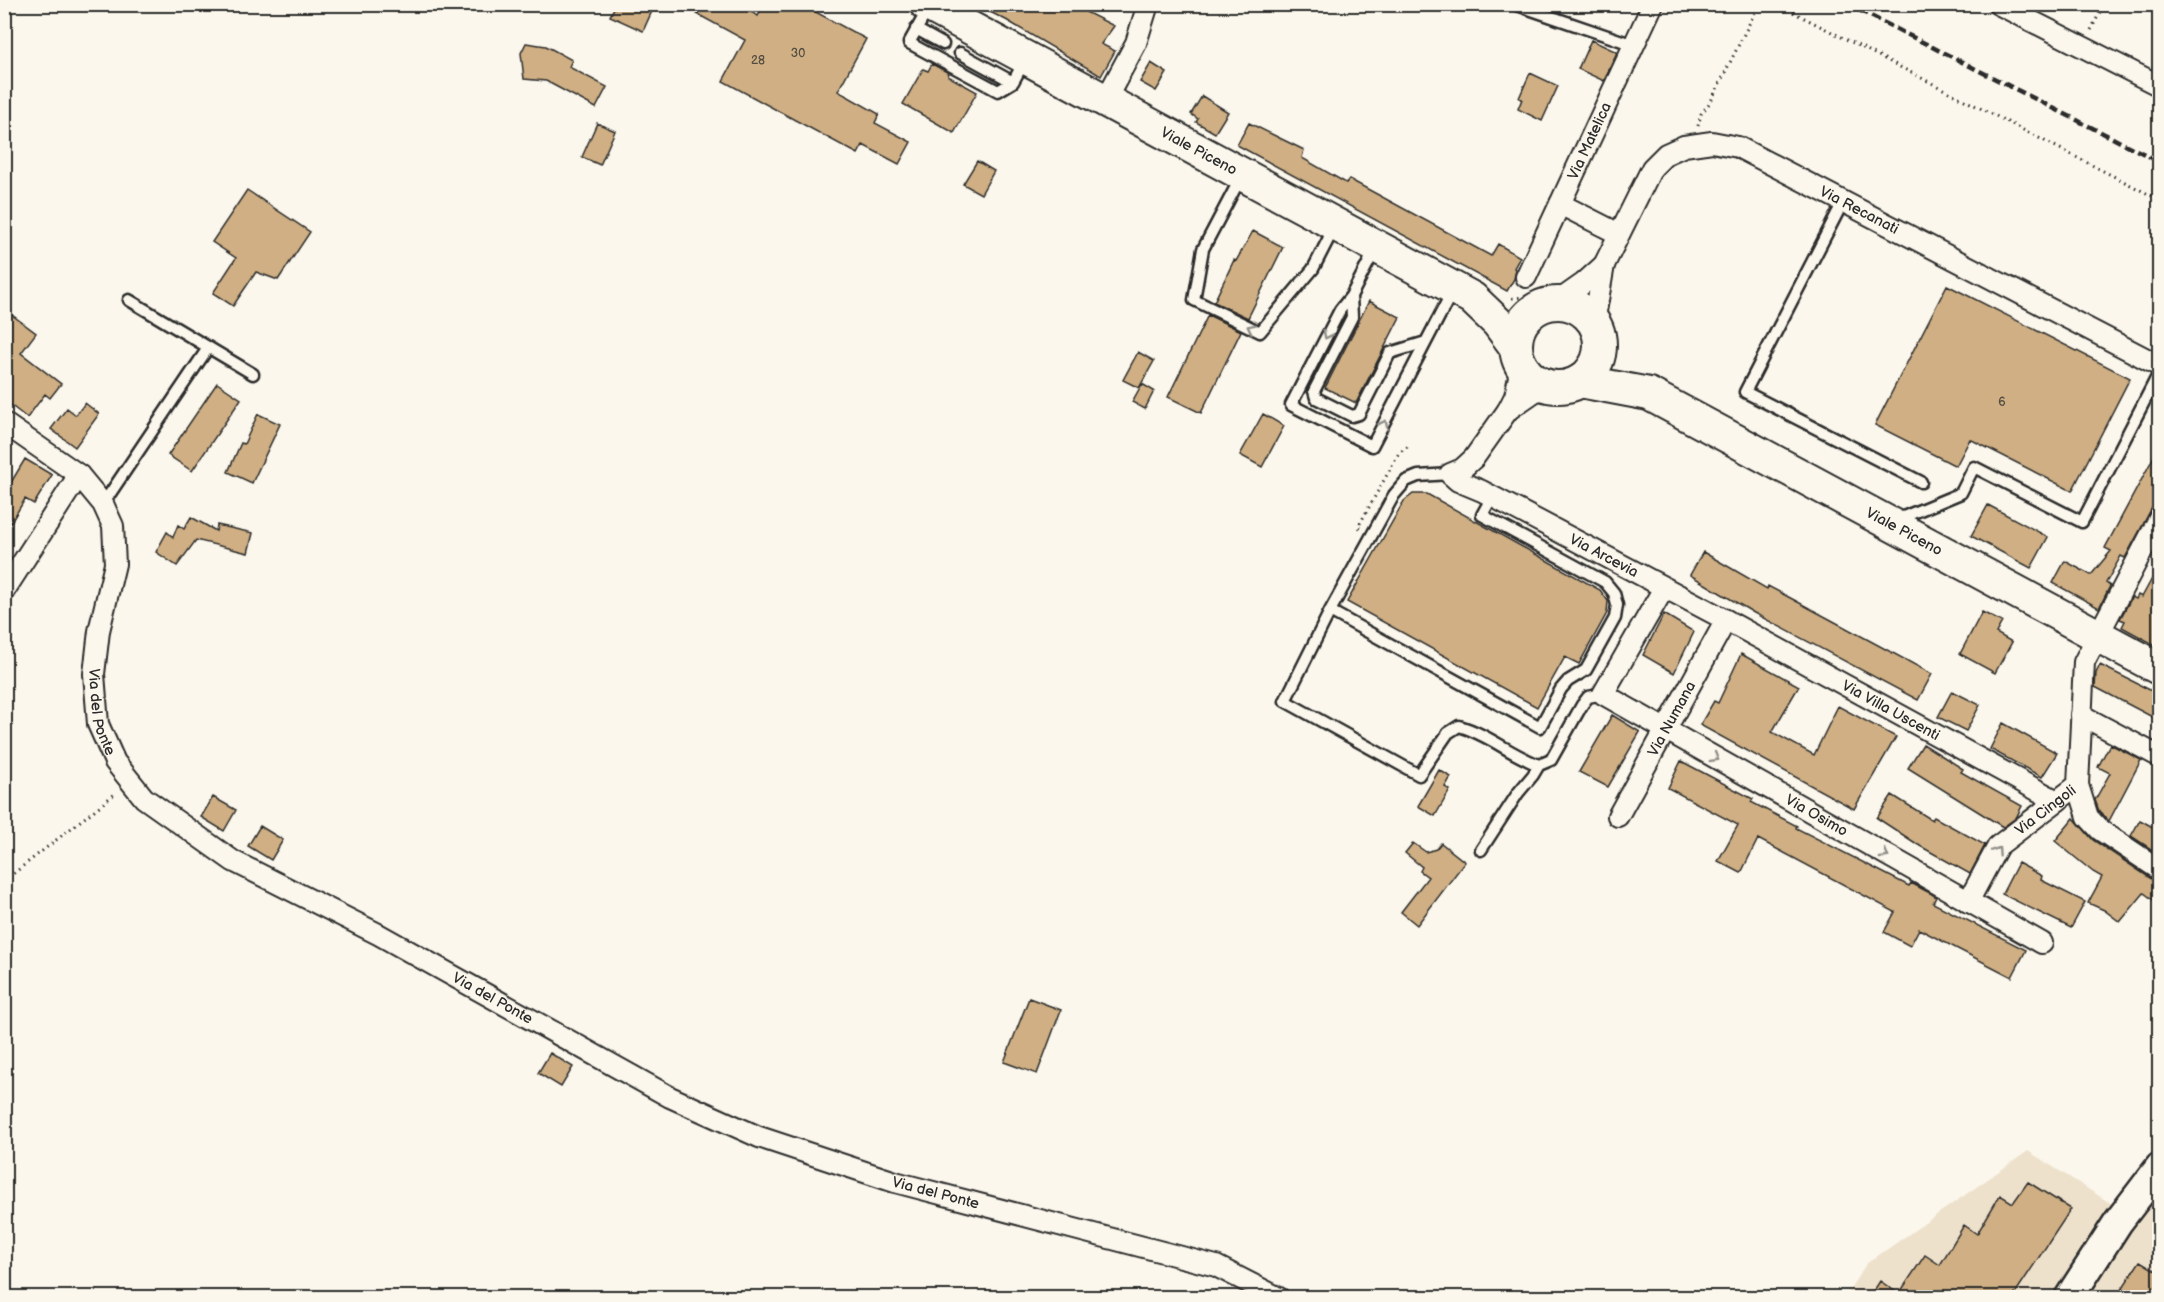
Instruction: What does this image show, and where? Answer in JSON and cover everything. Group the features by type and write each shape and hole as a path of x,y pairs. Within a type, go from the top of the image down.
{"main road":[{"name":"Viale Piceno","path":"924,13 1019,70 1105,101 1463,294 1498,323 1528,376 1548,386 1559,387 1580,381 1649,394 2160,669"},
{"name":"Viale Piceno","path":"1463,294 1508,307 1578,307 1649,394"},
{"path":"1518,357 1520,325 1527,316 1546,306"},
{"path":"1580,381 1595,365 1597,333"}],"street":[{"path":"1105,101 1136,43 1148,4"},
{"name":"Via Matelica","path":"1526,277 1653,4"},
{"path":"1998,4 2160,86"},
{"name":"Via Recanati","path":"1597,333 1604,265 1652,168 1666,154 1684,146 1712,142 1738,147 2160,366"},
{"path":"1560,204 1619,234"},
{"name":"Via Recanati","path":"1546,306 1584,283 1604,265"},
{"path":"1450,474 1462,469 1474,458 1508,410 1515,396 1518,357"},
{"path":"1508,410 1534,392 1548,386"},
{"name":"Via del Ponte","path":"4,423 79,475 104,504 113,526 115,564 99,631 94,674 98,724 115,762 144,798 233,861 378,933 670,1096 759,1137 895,1182 1216,1266 1279,1298"},
{"path":"1474,458 1474,477 1487,494"},
{"name":"Via Arcevia","path":"1450,474 1458,482 1487,494 1726,620"},
{"path":"4,591 79,475"},
{"name":"Via Cingoli","path":"1968,902 1998,846 2078,786 2084,662 2160,517"},
{"path":"1603,694 1664,588"},
{"name":"Via Numana","path":"1618,816 1726,620"},
{"name":"Via Villa Uscenti","path":"1726,620 2057,801"},
{"name":"Via Osimo","path":"1603,694 2042,943"},
{"path":"2081,715 2160,757"},
{"path":"2078,786 2088,817 2100,830 2160,870"},
{"path":"2069,1298 2118,1222 2160,1167"},
{"path":"2136,1198 2160,1174"}],"lane":[{"path":"1514,4 1634,45"},
{"path":"924,13 943,44"},
{"path":"924,13 909,43 998,91 1019,70 960,53"},
{"path":"1242,175 1203,249 1194,300 1260,332 1313,269 1336,225"},
{"path":"1843,202 1745,392 1922,482"},
{"path":"1376,247 1351,296 1340,310 1291,405 1372,446 1426,342 1463,294"},
{"path":"1351,296 1352,317 1314,391 1316,398 1352,416 1359,414 1390,353 1426,342"},
{"path":"129,300 253,374"},
{"path":"104,504 208,348"},
{"path":"1889,523 1961,493 1974,467 2082,522 2160,371"},
{"path":"1450,474 1418,476 1406,480 1394,495 1330,610 1285,701 1419,775 1448,733 1459,726 1488,738 1539,765"},
{"path":"1330,610 1540,727 1561,689 1586,670 1615,618 1617,605 1614,593 1605,582 1482,514 1487,494"},
{"path":"1481,850 1539,765 1551,760 1588,697 1603,694"}],"path":[{"path":"1697,126 1701,114 1711,101 1759,4"},
{"path":"1777,4 2160,200"},
{"path":"2077,44 2084,29 2090,32 2104,4"},
{"path":"4,881 130,781"}],"shaded area":[{"path":"2028,1151 2134,1218 2159,1195 2159,1297 1844,1298 1866,1264"}],"building":[{"path":"616,4 638,4 652,11 643,31 610,16"},
{"path":"703,4 737,4 758,16 764,4 801,4 866,39 838,91 879,114 875,123 911,142 899,164 863,145 858,154 723,81 745,40 697,14"},
{"path":"974,4 1070,4 1114,26 1101,44 1115,51 1101,76 1006,20"},
{"path":"1591,40 1617,52 1604,81 1578,69"},
{"path":"526,43 546,46 572,60 569,67 607,87 596,108 546,81 524,79 521,53"},
{"path":"1151,63 1167,73 1156,91 1140,82"},
{"path":"932,64 977,92 954,133 903,104 923,69 928,71"},
{"path":"1530,73 1558,86 1542,121 1518,109 1522,99 1519,98"},
{"path":"1202,96 1228,112 1215,133 1196,122 1198,119 1191,114"},
{"path":"597,123 615,131 600,165 582,157"},
{"path":"1249,123 1304,150 1302,158 1346,183 1349,179 1491,256 1498,244 1520,257 1514,268 1516,269 1514,279 1507,291 1237,145"},
{"path":"977,161 994,171 981,194 963,184"},
{"path":"247,190 310,232 278,280 256,272 233,306 213,293 236,258 212,242"},
{"path":"1253,231 1283,247 1248,318 1214,302 1234,260 1236,261"},
{"path":"1947,285 2130,378 2072,491 1970,439 1956,466 1875,425"},
{"path":"1369,301 1400,317 1356,403 1325,388"},
{"path":"4,309 36,333 21,353 61,384 50,398 45,394 27,418 4,400"},
{"path":"1208,315 1241,331 1201,413 1168,397"},
{"path":"1138,352 1154,361 1139,388 1123,380"},
{"path":"217,383 241,399 192,471 168,455"},
{"path":"1142,384 1154,391 1145,409 1132,402"},
{"path":"85,403 99,414 75,447 51,429 67,408 76,415"},
{"path":"258,414 280,424 252,483 228,472"},
{"path":"1263,414 1284,426 1262,467 1240,455"},
{"path":"2160,445 2160,493 2125,558 2121,556 2106,583 2110,586 2099,608 2053,583 2065,561 2091,575 2111,551 2105,548"},
{"path":"25,459 52,475 34,504 25,499 4,534 4,494"},
{"path":"1413,494 1427,494 1600,590 1608,601 1607,613 1579,664 1565,657 1537,707 1347,602 1404,501"},
{"path":"1988,505 2048,537 2031,568 1971,536"},
{"path":"191,517 216,531 217,525 253,533 248,553 196,540 177,566 156,552 167,532 173,537 178,525 184,529"},
{"path":"1703,552 1767,589 1768,586 1932,674 1918,700 1754,613 1690,575"},
{"path":"2160,564 2160,636 2155,645 2122,627 2125,621 2120,619 2132,597 2136,599 2138,595 2142,597"},
{"path":"1982,612 2002,622 1996,633 2012,642 1995,673 1960,654"},
{"path":"1664,614 1694,632 1674,673 1643,655"},
{"path":"1741,654 1799,686 1772,732 1814,755 1838,706 1896,737 1854,809 1700,725 1714,701 1718,703"},
{"path":"2100,665 2160,695 2160,721 2095,687 2096,673"},
{"path":"1952,691 1980,705 1966,731 1938,717"},
{"path":"1612,715 1640,732 1608,787 1579,772"},
{"path":"2003,723 2057,753 2042,777 1990,749"},
{"path":"1923,744 1963,769 1961,772 2022,806 2016,818 2003,827 1908,768"},
{"path":"2110,744 2141,760 2109,821 2099,811 2095,800 2110,773 2098,767"},
{"path":"1681,761 1753,799 1751,802 1797,826 1796,828 1909,886 1911,883 1930,893 1936,897 1933,903 2026,950 2012,977 1919,929 1910,946 1884,932 1895,912 1758,839 1741,873 1718,861 1738,825 1668,788"},
{"path":"1439,770 1451,777 1445,787 1450,790 1435,816 1418,806"},
{"path":"1892,795 1932,820 1934,817 1985,845 1970,874 1920,846 1877,818"},
{"path":"213,797 236,810 224,831 201,817"},
{"path":"2074,818 2093,840 2153,880 2160,882 2160,905 2144,893 2120,922 2104,910 2088,903 2102,877 2055,841"},
{"path":"2140,820 2160,831 2160,855 2131,836"},
{"path":"260,826 283,840 271,860 248,846"},
{"path":"1413,843 1426,852 1436,849 1441,843 1465,862 1417,925 1401,912 1428,877 1420,871 1422,867 1405,853"},
{"path":"2018,863 2042,876 2041,880 2085,902 2071,928 2002,894"},
{"path":"1029,998 1061,1010 1037,1074 1004,1062"},
{"path":"550,1053 573,1067 561,1087 538,1073"},
{"path":"2028,1182 2071,1209 2012,1298 1869,1298 1880,1281 1899,1294 1925,1255 1940,1265 1964,1225 1977,1234 2000,1195 2013,1203"},
{"path":"2140,1261 2160,1273 2160,1298 2116,1298"}],"railway":[{"path":"1847,4 2160,162"}]}
